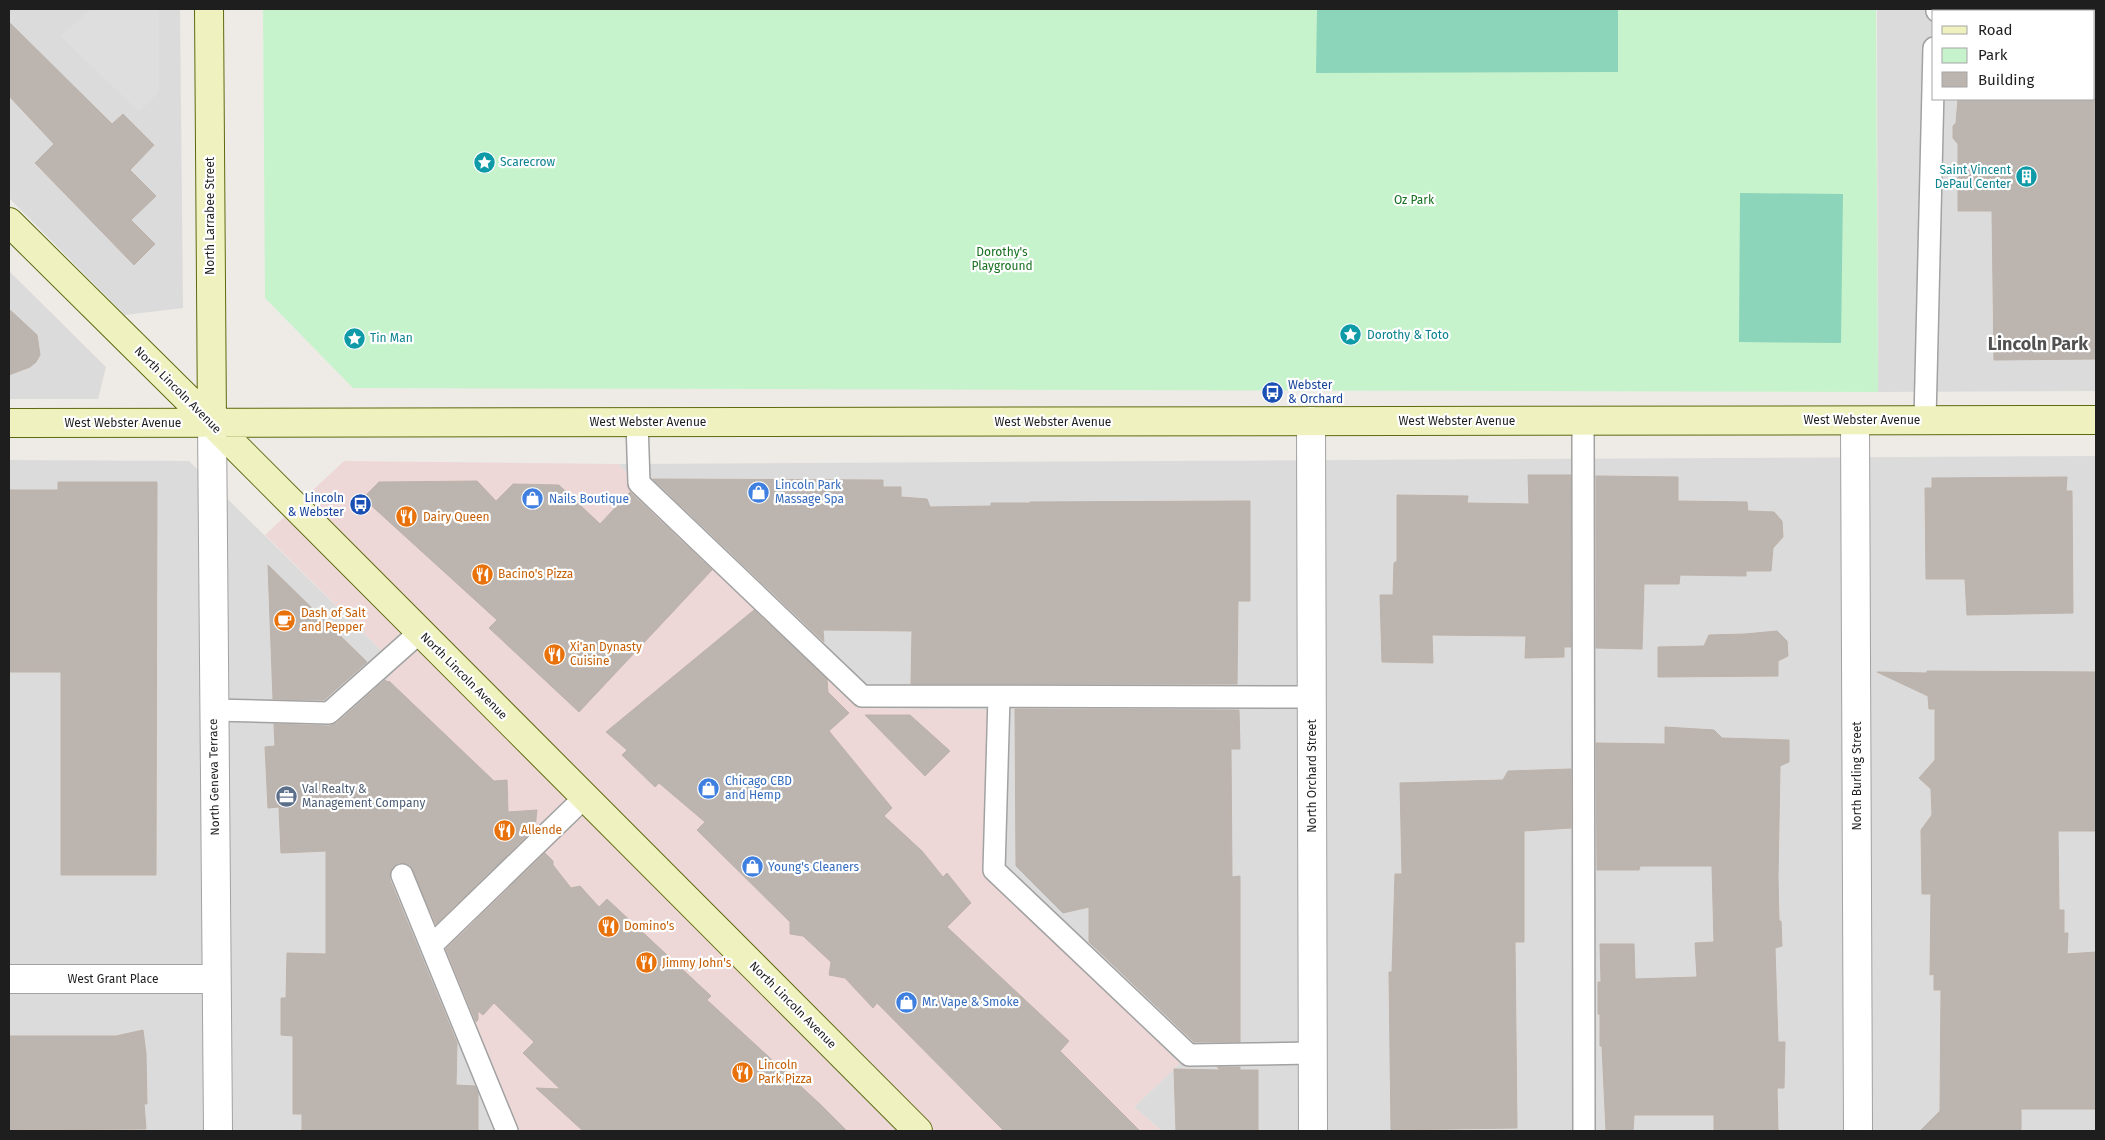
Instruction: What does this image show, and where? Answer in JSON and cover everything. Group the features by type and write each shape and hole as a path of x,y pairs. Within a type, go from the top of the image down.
{"street":[{"name":"North Larrabee Street","path":"209,9 212,423"},
{"name":"North Lincoln Avenue","path":"9,222 918,1131"},
{"name":"West Webster Avenue","path":"9,423 2096,420"},
{"name":"North Orchard Street","path":"1311,421 1313,1131"},
{"name":"North Burling Street","path":"1855,421 1858,1131"},
{"name":"North Geneva Terrace","path":"212,423 218,1131"},
{"name":"West Grant Place","path":"9,979 216,979"}],"lane":[{"path":"1925,420 1933,100"},
{"path":"1583,421 1584,1131"},
{"path":"637,422 639,483 862,696 1312,697"},
{"path":"214,710 329,713 420,632"},
{"path":"999,697 994,870 1189,1056 1313,1053"},
{"path":"430,946 585,797"},
{"path":"402,874 507,1131"}],"shaded area":[{"path":"9,9 180,9 183,308 125,315 9,198"},
{"path":"92,9 159,9 159,92 139,112 60,36"},
{"path":"1877,9 2096,9 2096,391 1878,392"},
{"path":"9,271 106,367 98,399 9,399"},
{"path":"2096,456 2096,1131 1162,1131 1134,1107 1180,1063 987,877 989,710 858,708 618,464"},
{"path":"9,460 189,461 398,667 390,677 405,861 520,1131 9,1131"},
{"path":"344,461 618,464 858,708 989,710 987,877 1180,1063 1134,1107 1162,1131 520,1131 405,861 340,731 398,667 265,535"}],"green space":[{"name":"Oz Park","path":"263,9 1876,9 1878,392 353,388 265,298"},
{"path":"1317,9 1618,9 1618,72 1316,73"},
{"path":"1740,193 1843,194 1841,343 1739,342"}],"building":[{"path":"9,22 112,124 123,114 154,145 130,170 156,196 131,220 155,244 134,265 35,163 54,144 9,96"},
{"name":"Saint Vincent DePaul Center","path":"2096,99 2096,359 1994,360 1992,211 1958,211 1958,144 1953,138 1953,126 1956,123 1958,100"},
{"path":"9,309 37,335 40,355 30,367 9,375"},
{"path":"1528,475 1571,475 1571,647 1564,647 1564,657 1525,658 1526,636 1432,635 1433,663 1382,662 1380,595 1393,595 1394,563 1397,561 1397,495 1468,496 1467,503 1529,504"},
{"path":"1596,476 1678,477 1678,501 1747,502 1748,511 1774,512 1782,521 1783,537 1773,548 1771,571 1746,571 1746,576 1680,575 1679,584 1644,584 1642,649 1596,648"},
{"path":"2067,477 2066,491 2072,491 2073,613 1967,615 1965,579 1926,579 1925,488 1932,488 1932,478"},
{"path":"653,479 883,480 883,487 901,487 901,497 927,499 930,507 991,506 991,503 1030,502 1250,501 1250,601 1238,601 1237,684 911,684 912,631 823,630 824,642"},
{"path":"477,481 496,501 513,484 559,485 600,524 630,492 712,570 579,712 489,628 497,620 363,498 379,482"},
{"path":"58,482 157,482 156,875 61,875 61,672 9,672 9,490 58,490"},
{"path":"268,565 367,662 324,700 273,699"},
{"path":"754,610 827,679 828,692 849,713 829,731 892,808 884,816 922,851 943,877 947,873 971,903 947,927 1069,1041 1060,1051 1140,1131 1004,1131 877,1003 873,1008 845,978 829,975 831,962 803,936 790,934 790,922 697,830 705,822 659,783 655,787 622,755 627,750 606,732"},
{"path":"1777,631 1787,641 1788,656 1778,661 1778,676 1658,677 1658,647 1704,646 1709,635"},
{"path":"1927,671 2096,672 2096,831 2058,831 2059,910 2064,910 2064,933 2068,933 2067,954 2096,952 2096,1109 2021,1109 2021,1131 1920,1131 1940,1111 1941,990 1934,990 1934,974 1930,975 1931,894 1922,894 1921,830 1932,815 1931,789 1919,778 1935,760 1935,709 1929,709 1928,696 1877,672 1927,673"},
{"path":"385,680 389,681 494,781 507,780 508,812 537,810 535,828 436,924 410,865 398,863 392,867 390,873 390,880 457,1043 456,1085 475,1086 478,1092 478,1131 302,1131 302,1114 293,1114 293,1036 281,1035 281,998 286,998 287,953 326,954 326,851 281,853 279,807 268,808 265,747 275,746 274,724 329,726 337,723"},
{"path":"1015,709 1239,710 1240,749 1231,749 1232,877 1240,876 1240,1042 1194,1042 1089,942 1089,907 1063,913 1016,866"},
{"path":"865,715 910,715 950,751 925,776"},
{"path":"1665,727 1714,730 1722,738 1789,740 1789,762 1780,766 1778,878 1779,921 1781,921 1782,946 1775,948 1778,1042 1785,1042 1784,1088 1777,1088 1778,1131 1714,1131 1714,1115 1634,1115 1633,1131 1606,1131 1602,1046 1600,1046 1600,1014 1598,1014 1598,982 1601,982 1600,944 1634,944 1635,979 1697,977 1695,943 1714,942 1712,866 1640,866 1639,870 1597,870 1596,743 1665,744"},
{"path":"1571,769 1571,828 1524,831 1524,942 1515,942 1517,1128 1391,1130 1389,972 1392,972 1395,874 1402,874 1400,783 1503,780 1508,771"},
{"path":"545,853 553,861 553,865 571,888 580,886 599,907 607,899 711,996 707,1000 847,1131 583,1131 536,1088 560,1089 523,1053 534,1042 494,1003 483,1015 478,1011 478,1020 476,1022 446,949"},
{"path":"143,1030 146,1054 147,1104 144,1104 146,1129 9,1130 9,1036 116,1036"},
{"path":"1217,1067 1240,1067 1240,1070 1258,1070 1258,1131 1176,1131 1174,1069 1220,1070"}],"place":[{"name":"Scarecrow","path":"484,162"},
{"name":"Saint Vincent DePaul Center","path":"2027,177"},
{"name":"Dorothy & Toto","path":"1351,335"},
{"name":"Tin Man","path":"354,338"},
{"name":"Webster & Orchard","path":"1272,392"},
{"name":"Lincoln Park Massage Spa","path":"759,492"},
{"name":"Nails Boutique","path":"533,499"},
{"name":"Lincoln & Webster","path":"360,505"},
{"name":"Dairy Queen","path":"407,517"},
{"name":"Bacino's Pizza","path":"482,574"},
{"name":"Dash of Salt and Pepper","path":"285,620"},
{"name":"Xi'an Dynasty Cuisine","path":"554,654"},
{"name":"Chicago CBD and Hemp","path":"709,788"},
{"name":"Val Realty & Management Company","path":"286,796"},
{"name":"Allende","path":"505,830"},
{"name":"Young's Cleaners","path":"752,867"},
{"name":"Domino's","path":"608,926"},
{"name":"Jimmy John's","path":"646,963"},
{"name":"Mr. Vape & Smoke","path":"906,1002"},
{"name":"Lincoln Park Pizza","path":"742,1072"}],"district":[{"name":"Lincoln Park","path":"2038,344"}],"park label":[{"name":"Dorothy's Playground","path":"1002,259"}]}
